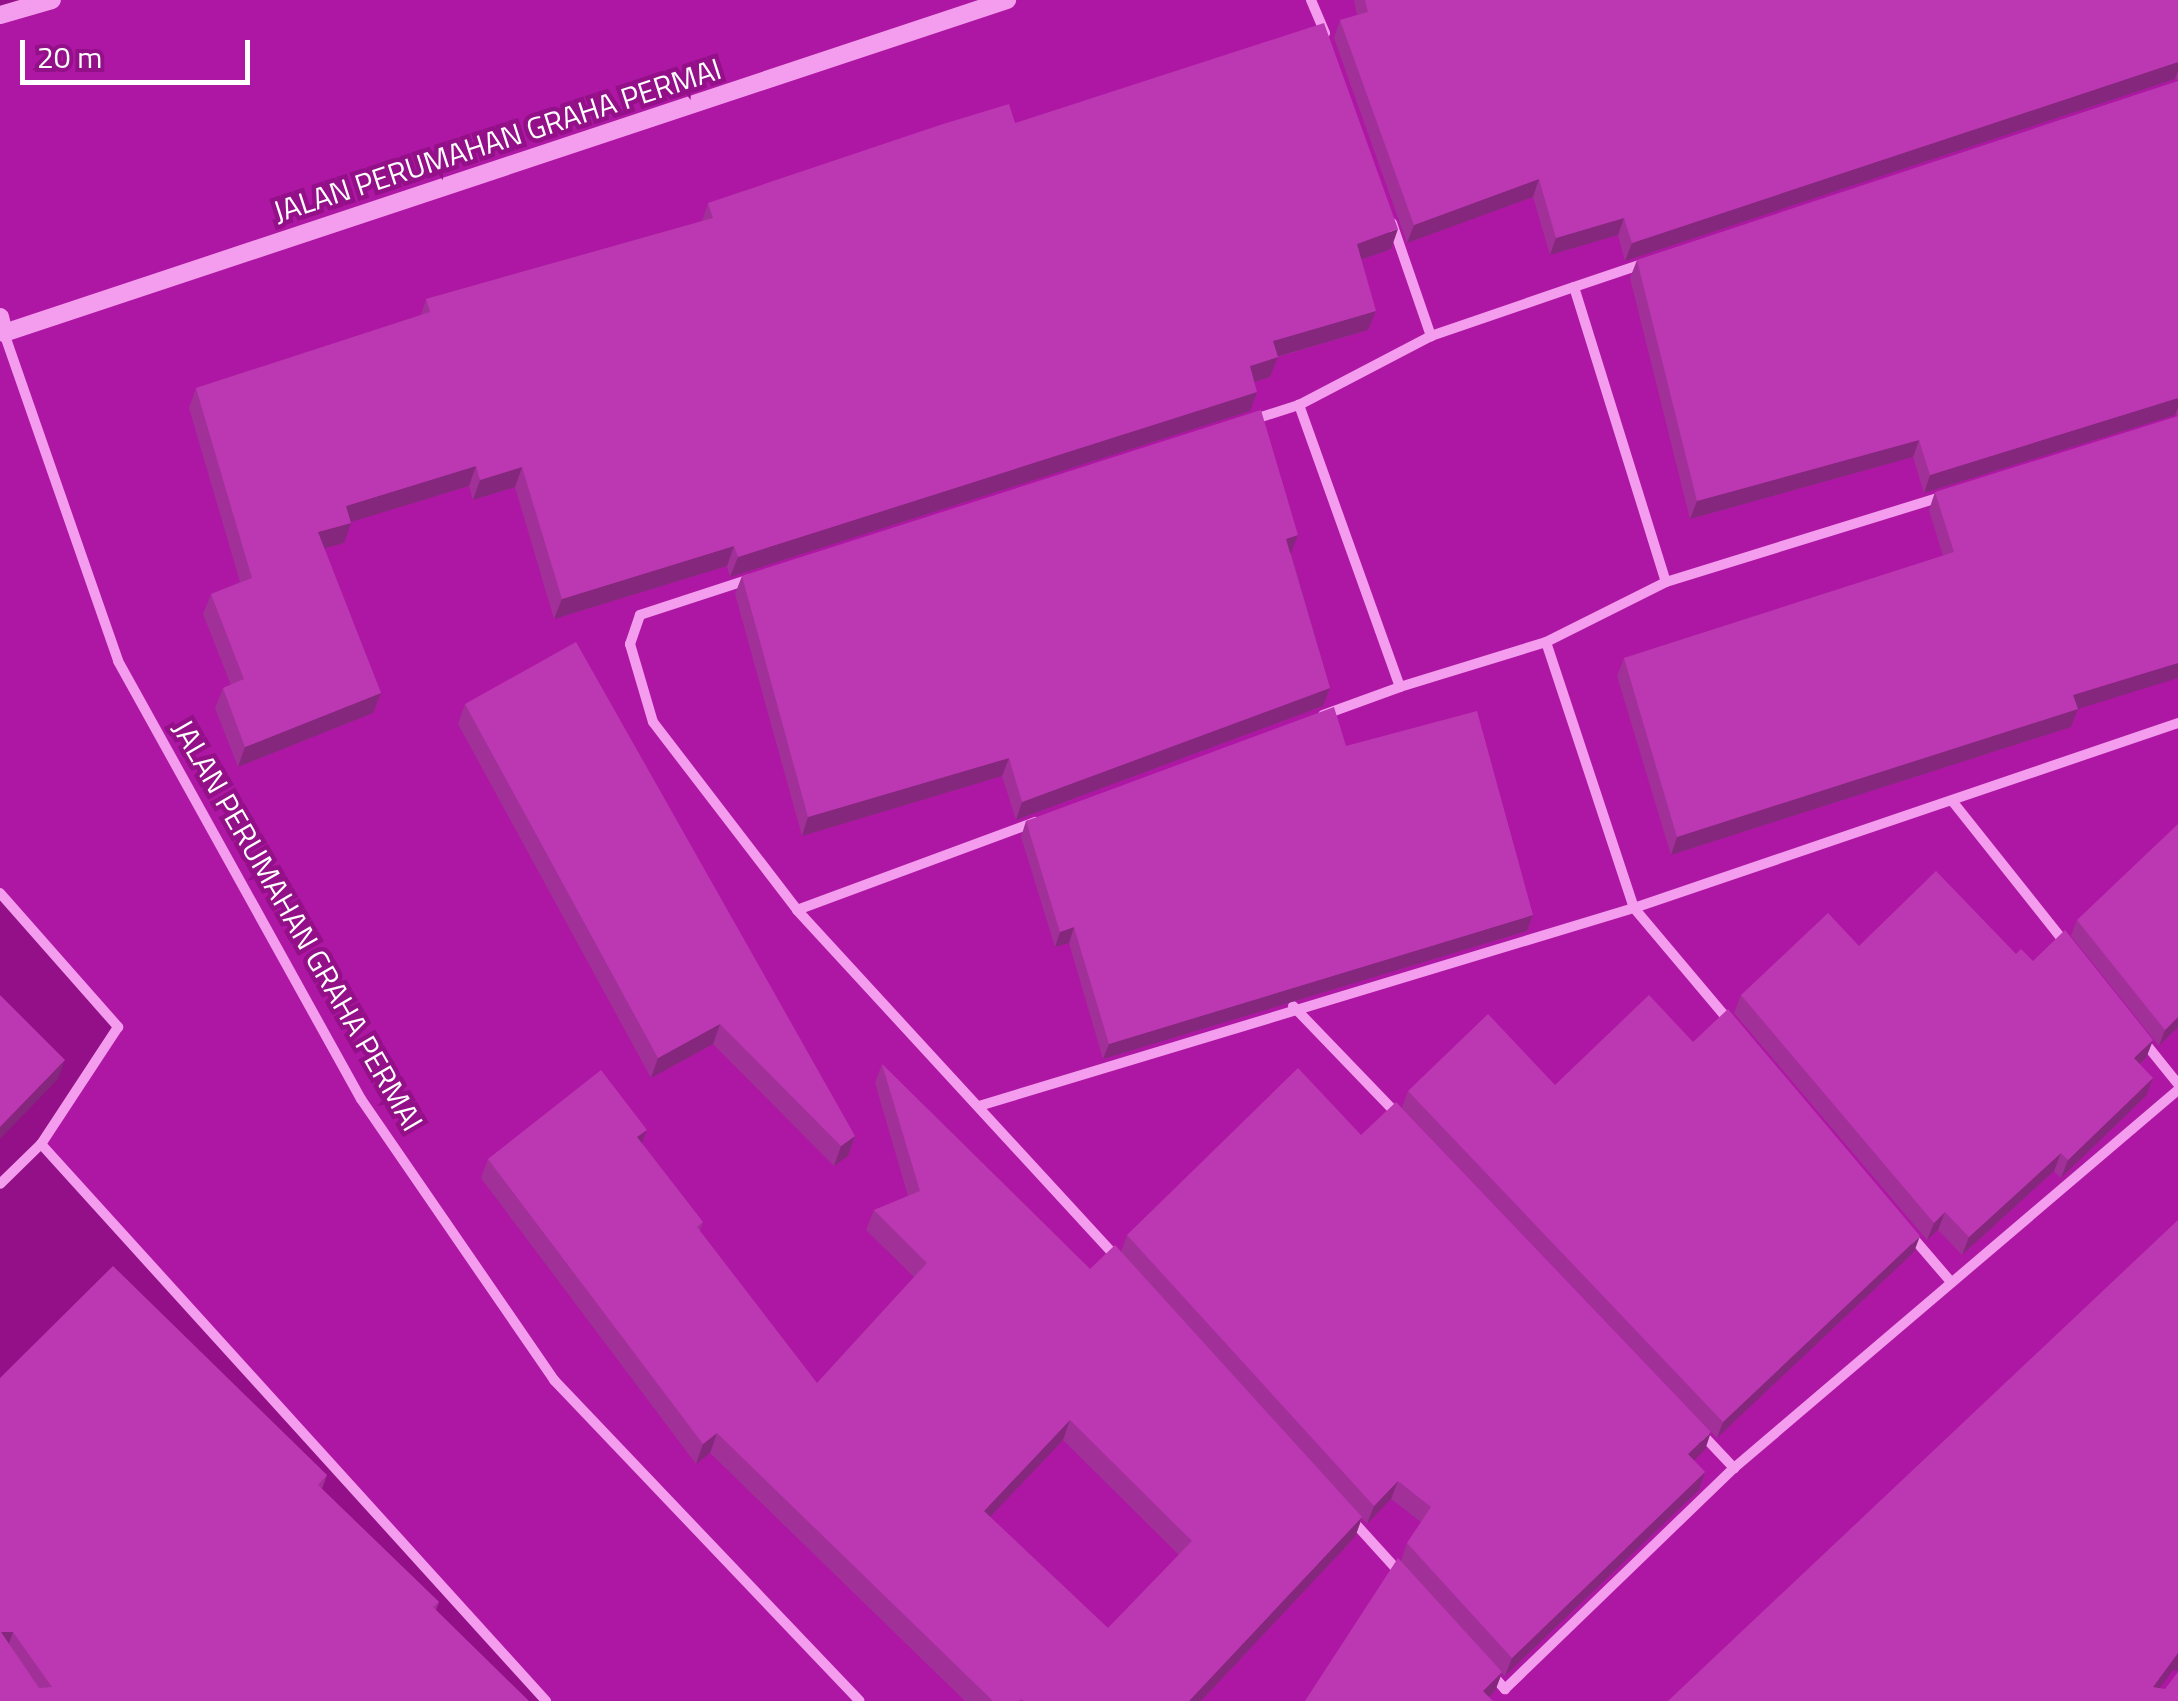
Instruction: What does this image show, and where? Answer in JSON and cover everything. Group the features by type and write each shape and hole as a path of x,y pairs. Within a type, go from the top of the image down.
{"street":[{"path":"0,14 52,0"},
{"name":"JALAN PERUMAHAN GRAHA PERMAI","path":"860,1701 554,1380 361,1099 118,661 1,327 1006,0"},
{"path":"1312,0 1332,50"},
{"path":"1388,211 1432,336"},
{"path":"1242,423 1299,405 1432,336 1669,256"},
{"path":"1574,287 1666,582"},
{"path":"1299,405 1400,687"},
{"path":"1308,720 1546,642 1666,582 1969,488"},
{"path":"772,573 640,614 630,644 653,722 796,910 1124,1266"},
{"path":"1546,642 1634,908 1748,1043"},
{"path":"979,1106 1293,1006 1634,908 2178,723"},
{"path":"1953,802 2072,950"},
{"path":"796,910 1052,815"},
{"path":"0,893 118,1027 41,1144 0,1184"},
{"path":"1293,1006 1417,1136"},
{"path":"1478,1659 1505,1688 1734,1468 2178,1087 2131,1025"},
{"path":"41,1144 546,1701"},
{"path":"1900,1222 1951,1282"},
{"path":"1692,1424 1734,1468"},
{"path":"1347,1514 1413,1586"}],"shaded area":[{"path":"52,0 2178,0 2178,1701 546,1701 41,1144 118,1027 0,893 0,15"}],"building":[{"path":"1365,0 2178,0 2178,62 1632,243 1624,218 1556,238 1539,179 1414,225 1340,20 1368,12"},
{"path":"1324,23 1398,229 1357,244 1376,311 1273,341 1278,357 1250,366 1257,392 738,557 734,546 562,599 522,467 480,480 476,466 346,506 351,523 318,532 381,693 245,747 223,688 244,679 211,594 252,578 196,388 430,312 426,299 713,218 708,203 940,125 1009,104 1015,123"},
{"path":"2178,81 2178,398 1930,475 1919,440 1697,501 1637,260"},
{"path":"1261,410 1298,535 1286,539 1330,688 1022,802 1009,758 808,817 742,576"},
{"path":"2178,416 2178,663 2073,695 2078,709 1677,837 1624,658 1954,552 1935,492"},
{"path":"576,642 855,1136 841,1146 720,1024 658,1058 465,704"},
{"path":"1334,707 1346,746 1477,711 1533,915 1109,1044 1074,927 1060,932 1026,821"},
{"path":"2178,824 2178,1017 2165,1030 2077,920"},
{"path":"1936,871 2016,954 2021,949 2033,961 2065,930 2153,1040 2134,1058 2153,1078 2068,1160 2061,1153 1969,1237 1945,1212 1934,1223 1741,995 1828,913 1859,946"},
{"path":"0,995 65,1060 0,1127"},
{"path":"1649,995 1693,1042 1728,1009 1920,1236 1723,1422 1408,1091 1488,1014 1555,1085"},
{"path":"882,1064 1090,1269 1115,1245 1362,1517 1189,1701 993,1701 717,1433 703,1444 488,1159 601,1070 647,1130 637,1137 703,1222 697,1227 817,1383 927,1263 874,1210 920,1191","holes":["1070,1420 1192,1541 1108,1628 984,1511"]},
{"path":"1298,1068 1361,1135 1396,1102 1711,1432 1688,1454 1705,1472 1512,1658 1407,1543 1431,1507 1398,1481 1374,1506 1127,1235"},
{"path":"2178,1220 2178,1653 2153,1687 2165,1689 2178,1672 2178,1701 1668,1701"},
{"path":"113,1266 327,1475 318,1485 439,1602 433,1607 529,1701 0,1701 0,1378","holes":["1,1632 13,1632 52,1687 39,1688"]},
{"path":"1398,1558 1502,1672 1483,1691 1493,1701 1305,1701"}]}
